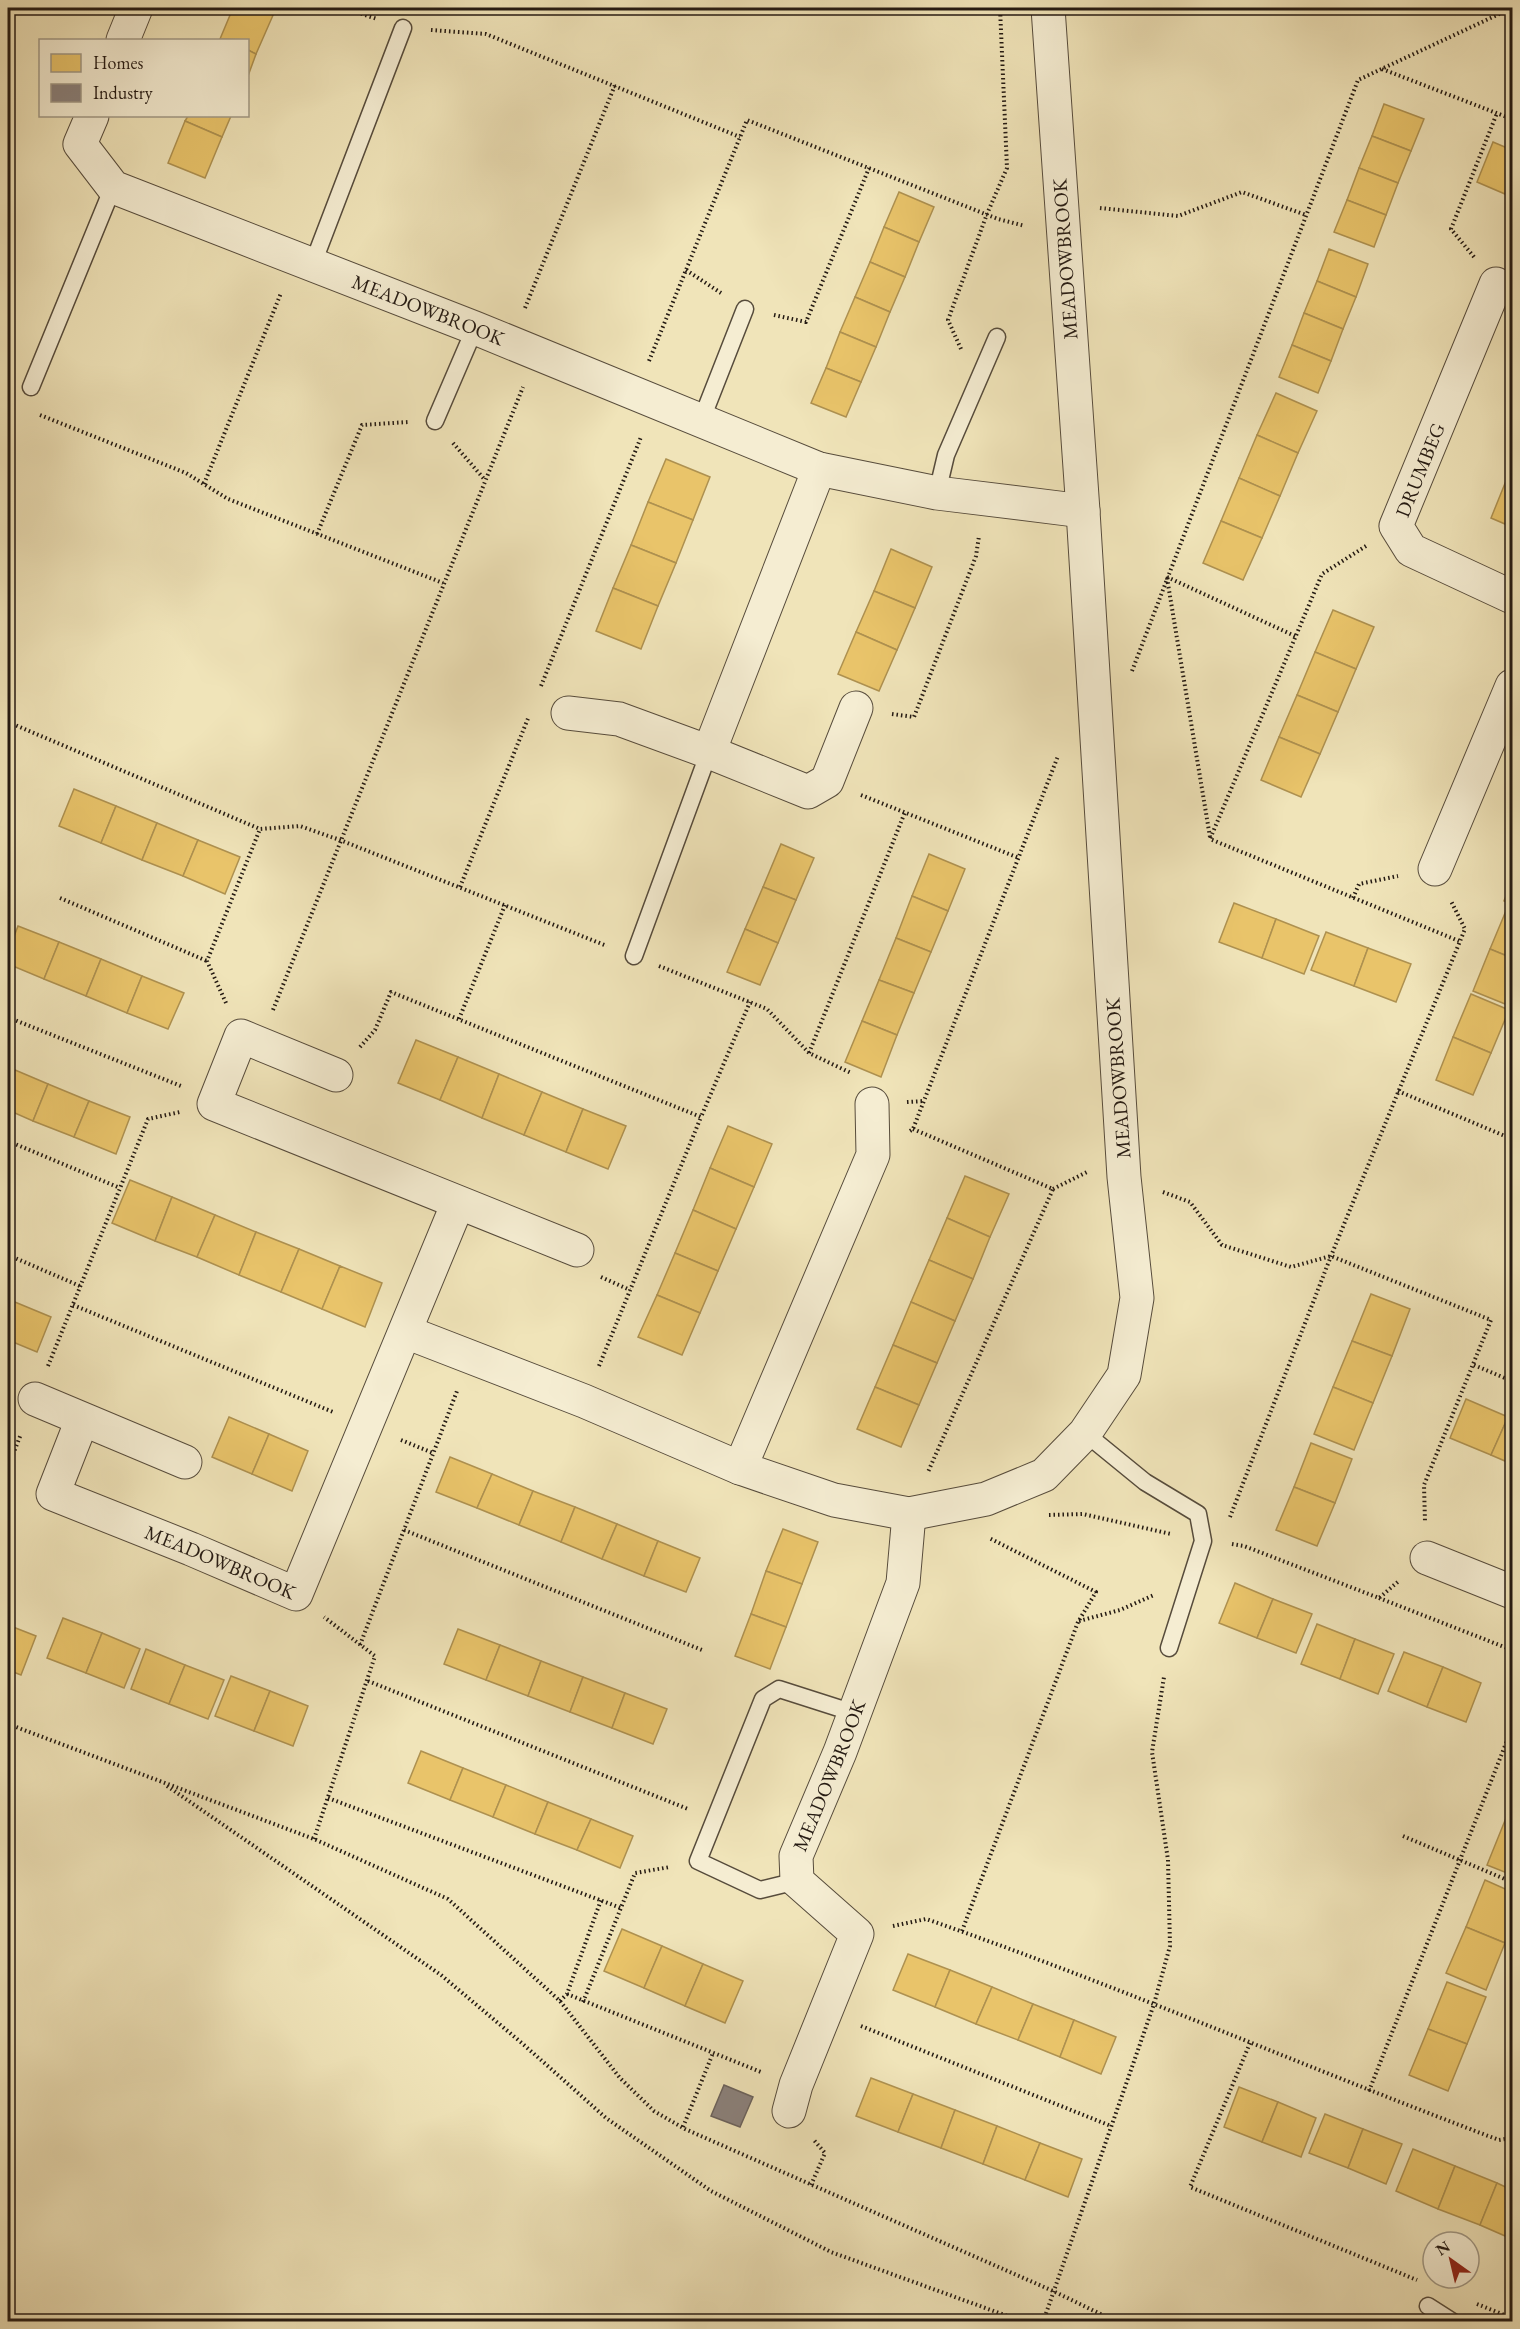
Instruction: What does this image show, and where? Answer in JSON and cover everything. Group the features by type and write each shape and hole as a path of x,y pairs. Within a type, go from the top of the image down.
{"street":[{"path":"123,39 136,8"},
{"name":"MEADOWBROOK","path":"406,1332 584,1401 740,1468 834,1500 909,1514 986,1499 1044,1474 1085,1433 1124,1375 1137,1298 1124,1177 1083,511 1048,8"},
{"path":"92,117 80,144 113,187"},
{"name":"MEADOWBROOK","path":"113,187 475,328 819,470 937,493 1083,511"},
{"name":"DRUMBEG","path":"1496,284 1396,526 1411,550 1512,597"},
{"path":"709,752 819,470"},
{"path":"1435,869 1512,686"},
{"path":"568,713 619,719 808,792 827,781 856,708"},
{"path":"336,1075 250,1040 214,1102 577,1250"},
{"path":"740,1468 873,1155 872,1104"},
{"name":"MEADOWBROOK","path":"82,1420 53,1494 296,1594 458,1203"},
{"path":"35,1399 185,1462"},
{"name":"MEADOWBROOK","path":"797,1881 796,1856 854,1713 903,1583 909,1514"},
{"path":"1427,1558 1512,1592"},
{"path":"793,2098 857,1934 797,1881"}],"lane":[{"path":"304,263 403,28"},
{"path":"31,387 113,187"},
{"path":"702,421 746,309"},
{"path":"435,421 475,328"},
{"path":"937,493 946,455 997,337"},
{"path":"634,956 709,752"},
{"path":"1085,1433 1145,1482 1198,1514 1203,1541 1169,1648"},
{"path":"797,1881 760,1890 698,1861 763,1699 779,1689 854,1713"},
{"path":"1428,2306 1453,2322"}],"path":[{"path":"344,8 403,28 486,34 740,137"},
{"path":"976,386 948,320 1006,168 1000,8"},
{"path":"1131,673 1359,80 1512,8"},
{"path":"1382,69 1512,119"},
{"path":"250,1040 339,840 485,480 524,348 615,85"},
{"path":"1496,284 1451,229 1497,113"},
{"path":"541,687 646,398 686,270 747,120 1023,226"},
{"path":"686,270 746,309 806,322 869,168"},
{"path":"1060,204 1178,216 1242,192 1306,215"},
{"path":"204,484 304,263"},
{"path":"35,413 186,473 228,499 443,583"},
{"path":"317,534 362,425 435,421 485,480"},
{"path":"856,708 914,717 976,556 986,499"},
{"path":"1210,838 1322,574 1396,526"},
{"path":"1167,577 1297,637"},
{"path":"1167,577 1210,838"},
{"path":"460,887 532,708"},
{"path":"873,1155 913,1129 1069,729 1094,718"},
{"path":"8,722 260,829 300,826 767,1009 809,1053 850,1071 872,1104 924,1101"},
{"path":"827,781 1019,858"},
{"path":"809,1053 905,812"},
{"path":"207,961 260,829"},
{"path":"1210,838 1459,941"},
{"path":"1203,1541 1227,1523 1331,1256 1465,928 1435,869 1359,884 1353,898"},
{"path":"60,898 207,961 250,1040"},
{"path":"459,1019 505,906"},
{"path":"336,1075 375,1030 391,992 701,1117"},
{"path":"584,1401 750,1002"},
{"path":"12,1018 214,1102"},
{"path":"1398,1091 1512,1139"},
{"path":"8,1467 148,1119 214,1102"},
{"path":"909,1514 1053,1189 913,1129"},
{"path":"8,1141 120,1188"},
{"path":"1124,1177 1190,1202 1222,1245 1291,1268 1331,1256 1491,1320 1424,1485 1427,1558"},
{"path":"8,1255 80,1286"},
{"path":"73,1305 366,1426"},
{"path":"360,1645 471,1357"},
{"path":"1474,1365 1512,1381"},
{"path":"404,1530 702,1650"},
{"path":"962,1931 1078,1622 1096,1592 980,1533"},
{"path":"1078,1622 1120,1610 1168,1588 1190,1587"},
{"path":"296,1594 375,1656 314,1839"},
{"path":"1379,1598 1512,1650"},
{"path":"1043,2322 1154,2004 1170,1946 1168,1860 1152,1752 1169,1648"},
{"path":"368,1681 715,1820"},
{"path":"8,1724 314,1839 448,1899 560,2001 620,2078 654,2111 683,2127 1053,2291 1117,2322"},
{"path":"1369,2091 1512,1728"},
{"path":"162,1782 441,1975 606,2118 711,2191 831,2252 1024,2322"},
{"path":"328,1798 621,1908"},
{"path":"1403,1836 1512,1882"},
{"path":"583,2002 635,1874 698,1861"},
{"path":"560,2001 567,1994 601,1900"},
{"path":"857,1934 926,1919 1154,2004 1369,2091 1499,2140 1512,2138"},
{"path":"567,1994 713,2053 793,2098 825,2153 811,2185"},
{"path":"827,2012 1111,2126"},
{"path":"1250,2043 1190,2187 1421,2281"},
{"path":"683,2127 713,2053"},
{"path":"1470,2301 1512,2319"}],"building: Homes":[{"path":"233,8 261,8 274,13 256,54 249,50 249,39 220,39"},
{"path":"249,50 256,54 249,73"},
{"path":"1384,104 1424,119 1411,151 1372,136"},
{"path":"187,117 231,117 222,137 185,121"},
{"path":"185,121 222,137 205,178 168,163"},
{"path":"1372,136 1411,151 1398,183 1359,168"},
{"path":"1493,142 1512,150 1512,197 1477,182"},
{"path":"1359,168 1398,183 1386,215 1347,200"},
{"path":"899,192 934,207 919,242 884,227"},
{"path":"1347,200 1386,215 1374,247 1334,232"},
{"path":"884,227 919,242 905,277 870,262"},
{"path":"1329,249 1368,264 1356,297 1317,281"},
{"path":"870,262 905,277 890,312 855,297"},
{"path":"1317,281 1356,297 1343,329 1304,313"},
{"path":"855,297 890,312 876,347 840,332"},
{"path":"1304,313 1343,329 1331,361 1292,345"},
{"path":"840,332 876,347 861,382 826,368"},
{"path":"1292,345 1331,361 1318,393 1279,377"},
{"path":"826,368 861,382 846,417 811,403"},
{"path":"1276,393 1317,411 1298,453 1257,435"},
{"path":"1257,435 1298,453 1280,496 1239,478"},
{"path":"666,459 710,477 693,520 648,502"},
{"path":"1510,471 1512,472 1512,527 1491,518"},
{"path":"1239,478 1280,496 1262,538 1221,521"},
{"path":"648,502 693,520 676,563 631,545"},
{"path":"1221,521 1262,538 1243,580 1203,563"},
{"path":"631,545 676,563 658,606 613,588"},
{"path":"891,549 932,567 915,608 874,591"},
{"path":"613,588 658,606 641,649 596,631"},
{"path":"874,591 915,608 897,650 856,632"},
{"path":"1333,610 1374,627 1356,669 1315,652"},
{"path":"856,632 897,650 879,691 838,674"},
{"path":"1315,652 1356,669 1338,712 1297,695"},
{"path":"1297,695 1338,712 1320,754 1279,737"},
{"path":"1279,737 1320,754 1301,797 1261,780"},
{"path":"74,789 116,806 101,843 59,826"},
{"path":"116,806 157,823 142,860 101,843"},
{"path":"157,823 198,840 183,876 142,860"},
{"path":"198,840 240,857 225,894 183,876"},
{"path":"781,844 814,858 796,900 763,887"},
{"path":"929,854 965,869 948,911 912,896"},
{"path":"1512,881 1512,905 1504,901"},
{"path":"763,887 796,900 778,943 745,929"},
{"path":"912,896 948,911 931,952 896,938"},
{"path":"1234,903 1276,919 1262,958 1219,942"},
{"path":"1508,906 1512,908 1512,958 1490,949"},
{"path":"1276,919 1319,936 1304,974 1262,958"},
{"path":"18,926 59,942 44,979 8,964 8,952"},
{"path":"745,929 778,943 760,985 727,972"},
{"path":"1326,932 1368,948 1354,986 1311,970"},
{"path":"896,938 931,952 914,993 879,980"},
{"path":"59,942 101,959 86,996 44,979"},
{"path":"1368,948 1411,964 1396,1002 1354,986"},
{"path":"1490,949 1512,958 1510,1006 1473,991"},
{"path":"101,959 142,976 127,1013 86,996"},
{"path":"142,976 184,993 168,1029 127,1013"},
{"path":"879,980 914,993 897,1035 862,1021"},
{"path":"1471,994 1509,1010 1491,1053 1453,1037"},
{"path":"862,1021 897,1035 881,1077 845,1062"},
{"path":"1453,1037 1491,1053 1473,1095 1436,1080"},
{"path":"416,1040 458,1057 440,1100 398,1083"},
{"path":"458,1057 499,1074 482,1118 440,1100"},
{"path":"8,1067 48,1084 33,1121 8,1110"},
{"path":"499,1074 542,1092 524,1135 482,1118"},
{"path":"48,1084 89,1101 74,1137 33,1121"},
{"path":"542,1092 583,1109 566,1152 524,1135"},
{"path":"89,1101 130,1117 116,1154 74,1137"},
{"path":"583,1109 626,1126 608,1169 566,1152"},
{"path":"728,1126 772,1144 754,1187 710,1168"},
{"path":"710,1168 754,1187 736,1229 693,1210"},
{"path":"965,1176 1009,1194 990,1237 947,1218"},
{"path":"130,1180 172,1197 155,1241 112,1223"},
{"path":"172,1197 215,1215 197,1257 155,1241"},
{"path":"693,1210 736,1229 718,1271 675,1253"},
{"path":"215,1215 256,1232 239,1275 197,1257"},
{"path":"947,1218 990,1237 973,1279 929,1260"},
{"path":"256,1232 299,1249 281,1292 239,1275"},
{"path":"299,1249 340,1266 322,1309 281,1292"},
{"path":"675,1253 718,1271 700,1313 657,1295"},
{"path":"929,1260 973,1279 955,1321 911,1302"},
{"path":"340,1266 382,1283 365,1327 322,1309"},
{"path":"1371,1294 1410,1309 1392,1356 1352,1341"},
{"path":"657,1295 700,1313 682,1355 638,1337"},
{"path":"10,1300 51,1317 37,1352 8,1340"},
{"path":"911,1302 955,1321 937,1363 893,1345"},
{"path":"1352,1341 1392,1356 1373,1403 1333,1387"},
{"path":"893,1345 937,1363 919,1405 875,1387"},
{"path":"875,1387 919,1405 901,1447 857,1429"},
{"path":"1333,1387 1373,1403 1354,1450 1314,1434"},
{"path":"1466,1399 1508,1417 1491,1455 1450,1438"},
{"path":"229,1417 269,1434 252,1474 212,1457"},
{"path":"1508,1417 1512,1419 1512,1464 1491,1455"},
{"path":"269,1434 308,1451 292,1491 252,1474"},
{"path":"1311,1443 1352,1459 1335,1503 1294,1487"},
{"path":"450,1457 492,1474 477,1508 436,1492"},
{"path":"492,1474 533,1491 519,1525 477,1508"},
{"path":"1294,1487 1335,1503 1317,1546 1276,1530"},
{"path":"533,1491 575,1507 561,1542 519,1525"},
{"path":"575,1507 617,1524 602,1559 561,1542"},
{"path":"617,1524 658,1541 644,1576 602,1559"},
{"path":"783,1529 818,1542 802,1584 766,1571"},
{"path":"658,1541 700,1558 686,1592 644,1576"},
{"path":"766,1571 802,1584 786,1627 751,1614"},
{"path":"1235,1583 1273,1599 1257,1638 1219,1623"},
{"path":"1273,1599 1312,1614 1296,1653 1257,1638"},
{"path":"751,1614 786,1627 770,1669 735,1656"},
{"path":"63,1618 102,1633 86,1673 47,1658"},
{"path":"1317,1624 1355,1639 1340,1679 1301,1664"},
{"path":"8,1625 36,1636 21,1675 8,1670"},
{"path":"458,1629 500,1645 486,1680 444,1664"},
{"path":"102,1633 140,1649 124,1688 86,1673"},
{"path":"1355,1639 1394,1654 1378,1694 1340,1679"},
{"path":"500,1645 541,1661 528,1696 486,1680"},
{"path":"146,1649 185,1665 169,1704 131,1689"},
{"path":"1404,1652 1443,1667 1427,1707 1388,1691"},
{"path":"541,1661 583,1677 570,1712 528,1696"},
{"path":"185,1665 224,1680 208,1719 169,1704"},
{"path":"1443,1667 1481,1683 1466,1722 1427,1707"},
{"path":"231,1676 270,1691 254,1731 215,1716"},
{"path":"583,1677 625,1693 612,1728 570,1712"},
{"path":"270,1691 308,1706 293,1746 254,1731"},
{"path":"625,1693 667,1709 653,1744 612,1728"},
{"path":"421,1751 463,1768 450,1800 408,1783"},
{"path":"463,1768 506,1785 493,1817 450,1800"},
{"path":"506,1785 548,1802 535,1834 493,1817"},
{"path":"1512,1801 1512,1821 1506,1818"},
{"path":"548,1802 591,1819 577,1850 535,1834"},
{"path":"1506,1818 1512,1821 1512,1875 1487,1865"},
{"path":"591,1819 633,1836 620,1868 577,1850"},
{"path":"1485,1880 1512,1892 1512,1924 1505,1943 1466,1927"},
{"path":"1466,1927 1505,1943 1486,1990 1446,1973"},
{"path":"622,1929 662,1946 644,1988 604,1971"},
{"path":"662,1946 703,1964 685,2006 644,1988"},
{"path":"908,1954 950,1970 935,2007 893,1990"},
{"path":"703,1964 743,1981 725,2023 685,2006"},
{"path":"950,1970 992,1987 976,2024 935,2007"},
{"path":"1447,1982 1486,1997 1467,2044 1428,2029"},
{"path":"992,1987 1033,2004 1018,2040 976,2024"},
{"path":"1033,2004 1074,2020 1060,2057 1018,2040"},
{"path":"1074,2020 1116,2037 1101,2074 1060,2057"},
{"path":"1428,2029 1467,2044 1448,2091 1409,2075"},
{"path":"871,2078 913,2094 898,2132 856,2116"},
{"path":"1239,2087 1278,2102 1262,2142 1224,2127"},
{"path":"913,2094 955,2110 941,2148 898,2132"},
{"path":"1278,2102 1316,2118 1301,2157 1262,2142"},
{"path":"955,2110 997,2126 983,2164 941,2148"},
{"path":"1325,2114 1363,2129 1348,2168 1309,2153"},
{"path":"997,2126 1040,2143 1025,2180 983,2164"},
{"path":"1363,2129 1402,2144 1386,2184 1348,2168"},
{"path":"1040,2143 1082,2159 1068,2197 1025,2180"},
{"path":"1413,2149 1455,2166 1438,2209 1396,2191"},
{"path":"1455,2166 1497,2183 1480,2225 1438,2209"},
{"path":"1497,2183 1512,2190 1512,2239 1480,2225"}],"building: Industry":[{"path":"724,2085 753,2097 740,2127 711,2116"}]}
